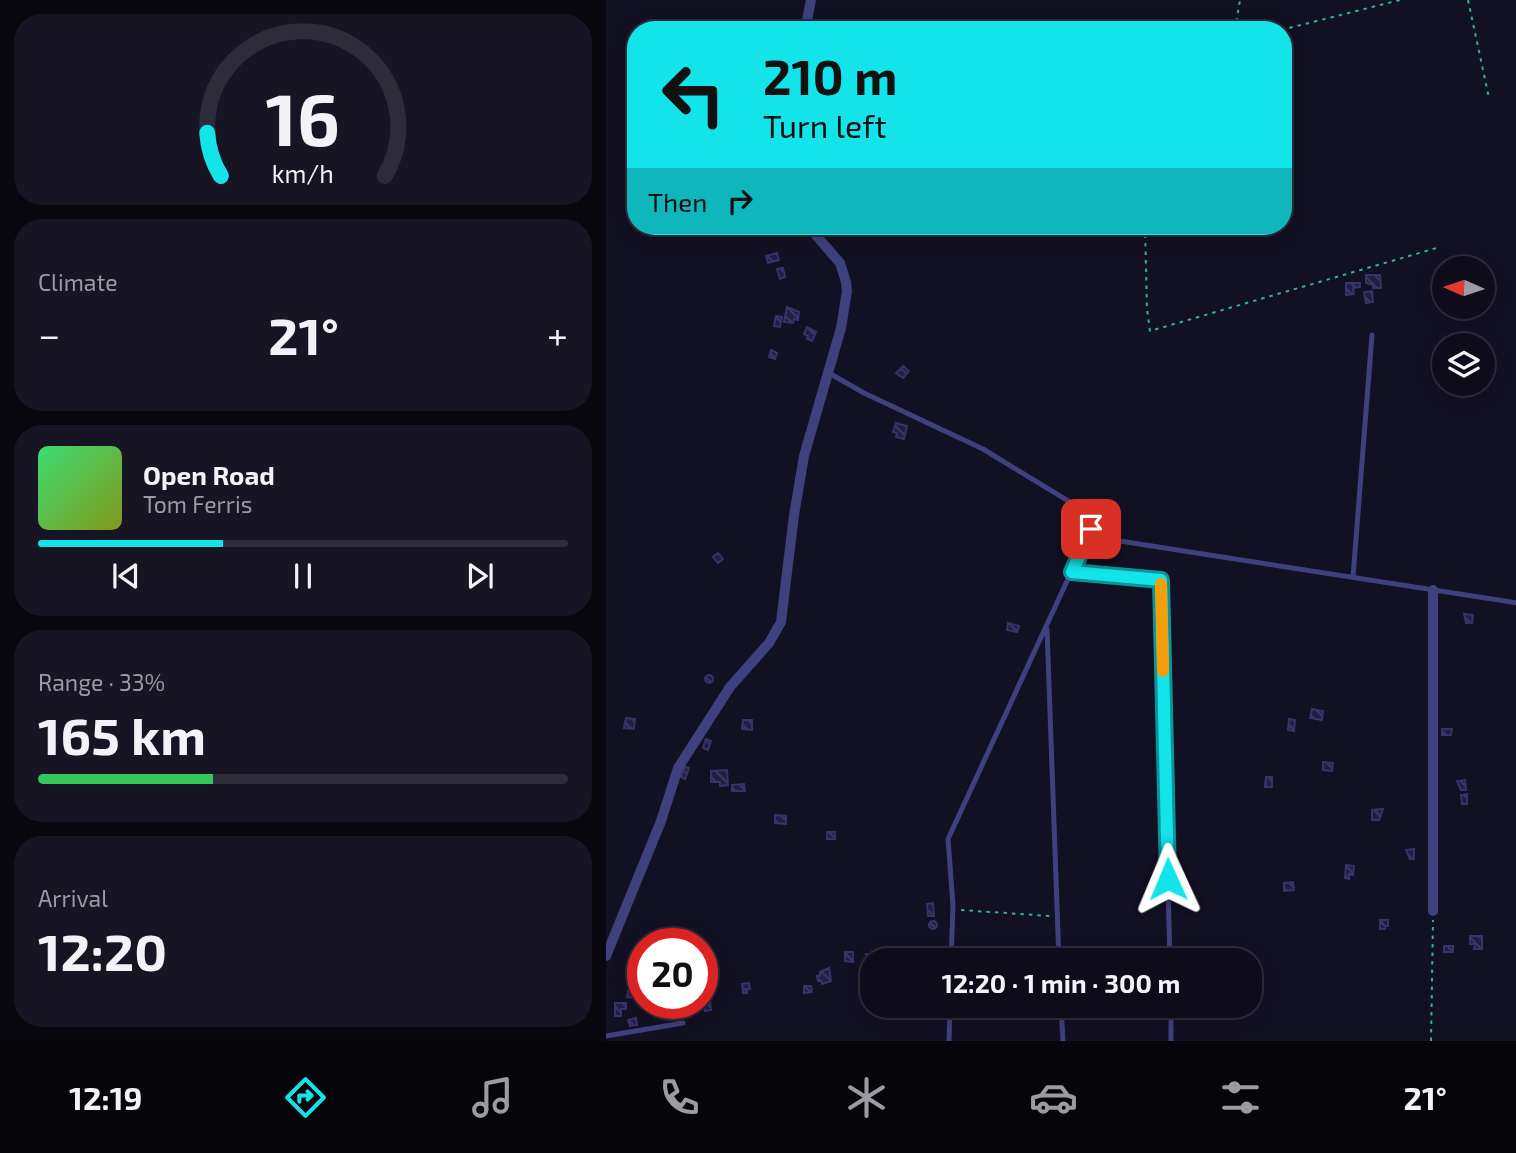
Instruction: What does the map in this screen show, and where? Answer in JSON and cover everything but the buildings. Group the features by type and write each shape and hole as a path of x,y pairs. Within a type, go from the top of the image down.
{"street":[{"path":"806,21 811,0"},
{"path":"606,956 661,821 678,768 730,687 769,643 781,622 804,456 841,328 846,282 840,262 816,235"},
{"path":"1433,590 1433,911"}],"lane":[{"path":"1353,577 1372,335"},
{"path":"828,372 864,393 983,449 1094,516 1106,539 1517,603"},
{"path":"952,948 953,910 948,839 1091,529 1100,528"},
{"path":"1072,572 1161,580 1170,948"},
{"path":"1047,626 1058,948"},
{"path":"949,1041 950,1018"},
{"path":"1062,1018 1063,1041"},
{"path":"1171,1018 1171,1041"},
{"path":"606,1036 683,1023"}],"path":[{"path":"1236,21 1240,0"},
{"path":"1292,27 1400,0"},
{"path":"1468,0 1489,97"},
{"path":"1145,235 1150,331 1440,247"},
{"path":"953,910 1057,916"},
{"path":"1431,1041 1433,911"}],"slow traffic":[{"path":"1161,584 1163,671"}],"route":[{"path":"1091,529 1072,572 1161,580 1168,879"}]}
